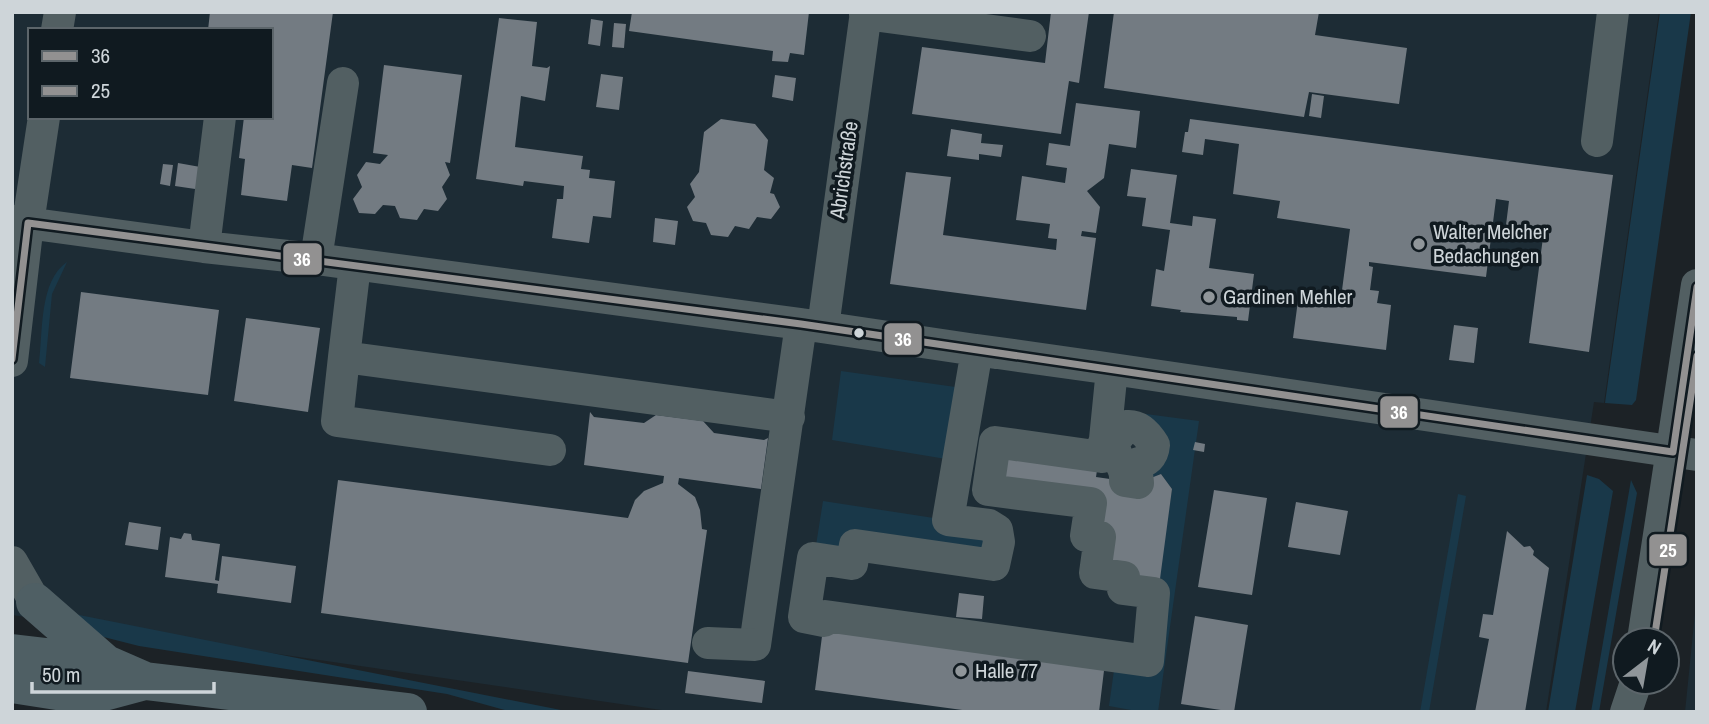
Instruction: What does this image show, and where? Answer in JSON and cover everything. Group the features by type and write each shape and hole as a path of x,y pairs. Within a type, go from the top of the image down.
{"main road":[{"path":"35,602 106,664"},
{"path":"12,653 106,664 145,681 408,712"},
{"path":"12,684 89,696 145,681"}],"street":[{"path":"1597,141 1613,12"},
{"path":"865,13 1030,36"},
{"name":"Abrichstraße","path":"708,643 755,645 789,417 812,326 865,13"},
{"path":"316,259 343,83"},
{"path":"12,361 20,222 44,119"},
{"path":"204,247 220,119"},
{"path":"20,222 812,326 1685,453"},
{"path":"355,265 337,421 550,450"},
{"path":"1645,626 1659,529 1685,453 1697,285"},
{"path":"985,352 969,505 948,520 989,525 997,530 999,542 994,565 855,545 852,564 814,558 804,617 824,621 825,616 1148,661 1154,593 1123,589 1124,577 1095,573 1100,537 1086,536 1091,503 988,490 995,442 1101,457 1103,445 1106,444 1115,449 1125,469 1125,481 1138,483 1136,464 1149,458 1154,446 1146,435 1132,426 1127,426 1115,440 1105,439 1112,369"},
{"path":"344,357 789,417"},
{"path":"12,562 35,602"}],"shaded area":[{"path":"12,12 1659,12 1604,403 1594,402 1546,712 675,712 12,615"},
{"path":"1660,12 1691,12 1636,400 1632,405 1605,403"},
{"path":"67,262 52,294 45,367 39,363 44,308 51,281"},
{"path":"841,371 970,389 958,461 832,440"},
{"path":"1108,409 1199,421 1158,712 1109,706 1116,656 1147,661 1172,489 1161,474 1138,483 1149,459"},
{"path":"1587,475 1599,479 1613,491 1575,712 1548,712"},
{"path":"1631,480 1637,493 1614,626 1611,626 1611,643 1599,712 1591,712"},
{"path":"1458,494 1466,496 1429,712 1420,712"},
{"path":"823,501 986,526 994,565 814,558"},
{"path":"1697,593 1697,712 1685,712"},
{"path":"74,614 571,712 512,712 447,694 139,646 88,633"}],"building":[{"path":"210,12 333,12 312,168 292,165 287,201 241,195 245,159 239,158 244,119 273,119 273,28 208,28"},
{"path":"632,12 809,12 804,55 790,53 788,62 772,61 773,51 629,31"},
{"path":"1051,12 1089,12 1079,83 1069,81 1061,134 912,114 922,47 1045,63"},
{"path":"1114,12 1319,12 1315,35 1407,48 1399,104 1309,92 1304,117 1104,88"},
{"path":"499,18 537,22 532,66 550,66 545,101 521,96 515,147 583,156 581,169 590,170 589,178 615,181 611,218 593,216 589,243 552,238 557,199 563,199 564,186 524,181 523,186 476,179"},
{"path":"591,19 603,21 600,46 588,44"},
{"path":"614,23 626,24 624,48 612,47"},
{"path":"384,65 462,75 450,163 445,162 450,175 442,187 447,199 438,211 424,209 417,220 400,218 395,206 383,205 375,214 359,213 353,199 362,187 357,175 366,162 380,164 388,155 373,153"},
{"path":"601,74 623,77 619,110 596,107"},
{"path":"775,75 796,78 793,101 772,97"},
{"path":"1312,94 1324,96 1321,118 1309,116"},
{"path":"1076,103 1140,111 1136,148 1109,144 1104,178 1087,191 1100,207 1096,233 1082,231 1081,236 1096,238 1086,310 890,284 906,172 951,177 943,235 1056,250 1057,239 1048,238 1050,224 1016,220 1022,176 1065,183 1067,168 1046,165 1049,143 1070,146"},
{"path":"721,119 755,124 768,140 764,170 774,178 770,193 774,194 780,207 771,219 757,217 749,229 735,226 728,237 711,235 706,223 693,221 687,207 695,197 690,184 699,172 704,132"},
{"name":"Walter Melcher Bedachungen","path":"1190,119 1613,175 1589,352 1529,343 1544,230 1506,225 1509,201 1496,199 1486,277 1369,262 1369,266 1373,267 1370,290 1379,291 1377,303 1391,305 1386,350 1293,338 1299,293 1341,298 1350,229 1277,218 1280,201 1233,194 1239,144 1205,139 1203,155 1182,152"},
{"path":"951,129 982,134 981,143 1003,145 1001,157 979,154 979,160 947,156"},
{"path":"178,163 206,168 202,190 175,186"},
{"path":"163,164 173,165 170,186 160,184"},
{"path":"1131,169 1177,175 1170,223 1192,226 1193,216 1216,219 1209,268 1254,274 1248,321 1237,320 1237,317 1180,312 1181,310 1151,306 1156,269 1164,271 1170,230 1142,226 1146,198 1127,196"},
{"path":"655,218 678,221 675,245 653,242"},
{"path":"81,292 219,310 208,395 70,378"},
{"path":"246,318 320,328 308,412 234,401"},
{"path":"1454,325 1478,328 1474,363 1449,360"},
{"path":"590,412 594,417 644,423 656,415 703,421 714,433 764,440 768,438 761,489 679,478 678,484 695,497 700,510 702,529 707,530 688,663 321,613 338,480 628,518 635,500 644,491 663,483 664,476 584,465"},
{"path":"995,442 1099,457 1096,477 1138,483 1161,474 1172,489 1158,594 1095,573 1091,503 988,490"},
{"path":"1195,442 1205,444 1204,452 1193,450"},
{"path":"1214,490 1267,498 1252,595 1198,587"},
{"path":"1296,502 1348,511 1340,555 1288,547"},
{"path":"129,522 161,527 158,550 125,545"},
{"path":"1507,531 1524,547 1530,546 1534,551 1533,555 1549,568 1525,712 1475,712 1489,639 1479,637 1483,614 1493,615"},
{"path":"184,533 191,534 192,540 220,544 215,580 219,581 222,556 296,566 291,603 217,593 218,584 165,577 170,537 181,539"},
{"path":"959,593 984,596 982,619 956,617"},
{"path":"1195,616 1248,625 1234,712 1181,704"},
{"name":"Halle 77","path":"824,621 1106,654 1099,712 977,712 815,690"},
{"path":"688,671 765,681 762,703 685,693"}],"transit line":[{"name":"36","path":"28,223 801,324 1673,452"},
{"name":"36","path":"12,359 28,223"},
{"name":"36","path":"1673,452 1697,287"},
{"name":"25","path":"1656,626 1697,356"}],"place":[{"name":"Walter Melcher Bedachungen","path":"1419,244"},
{"name":"Gardinen Mehler","path":"1209,297"},
{"name":"Halle 77","path":"961,671"}]}
